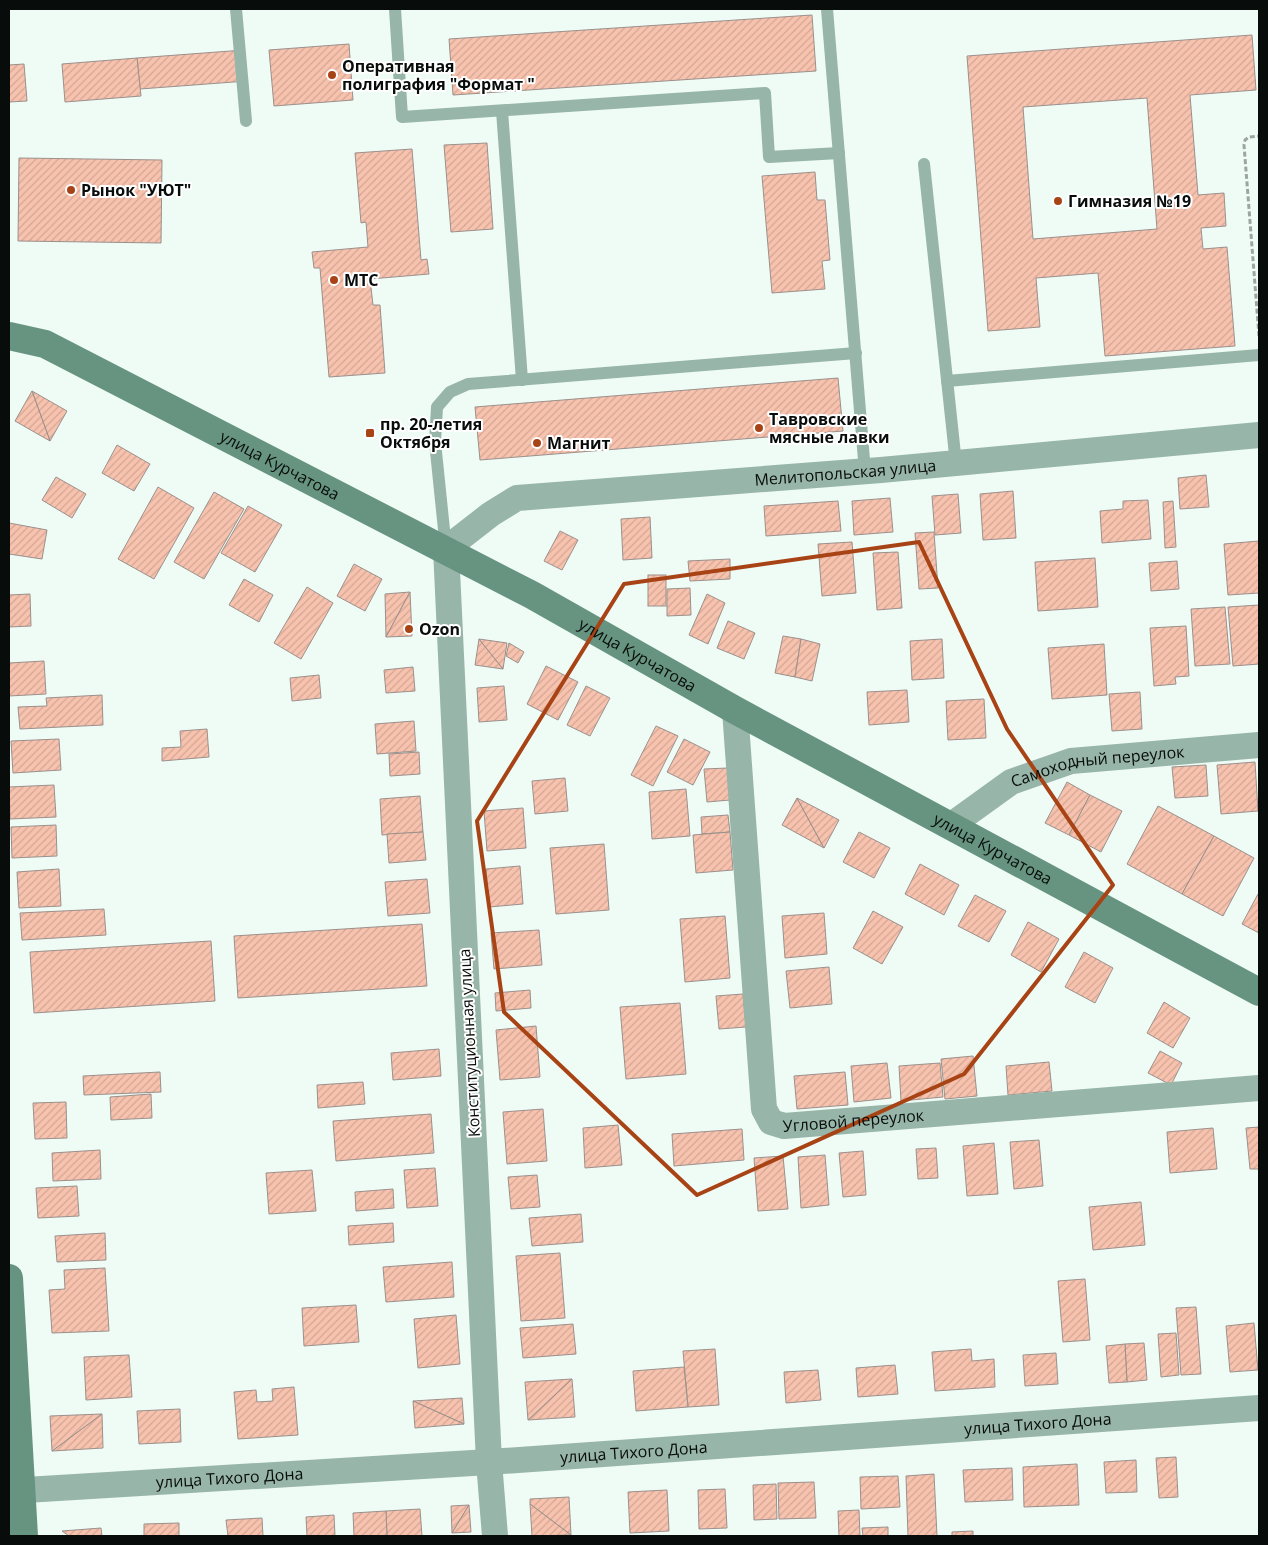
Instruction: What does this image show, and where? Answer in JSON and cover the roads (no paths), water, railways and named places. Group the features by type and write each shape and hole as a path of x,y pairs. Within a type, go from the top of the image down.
{"street":[{"name":"улица Курчатова","path":"9,336 45,344 532,594 735,710 1259,992"},
{"name":"Мелитопольская улица","path":"446,549 491,514 517,498 865,472 1259,435"},
{"name":"Конституционная улица","path":"446,549 489,1462 495,1536"},
{"name":"Угловой переулок","path":"735,710 764,1109 771,1122 784,1126 1259,1088"},
{"name":"Самоходный переулок","path":"950,826 1011,782 1071,761 1259,745"},
{"path":"9,1278 15,1491 24,1536"},
{"name":"улица Тихого Дона","path":"15,1491 489,1462 1259,1408"}],"lane":[{"path":"236,9 246,121"},
{"path":"395,9 402,117 765,93 769,157 839,153"},
{"path":"827,9 865,472"},
{"path":"502,111 522,380"},
{"path":"924,164 956,464"},
{"path":"446,549 435,442 437,406 450,392 468,384 856,353"},
{"path":"947,381 1259,355"}],"place":[{"name":"Оперативная полиграфия \"Формат \"","path":"332,75"},
{"name":"Рынок \"УЮТ\"","path":"71,190"},
{"name":"Гимназия №19","path":"1058,201"},
{"name":"МТС","path":"334,280"},
{"name":"Тавровские мясные лавки","path":"759,428"},
{"name":"пр. 20-летия Октября","path":"370,433"},
{"name":"Магнит","path":"537,443"},
{"name":"Ozon","path":"409,629"}]}
